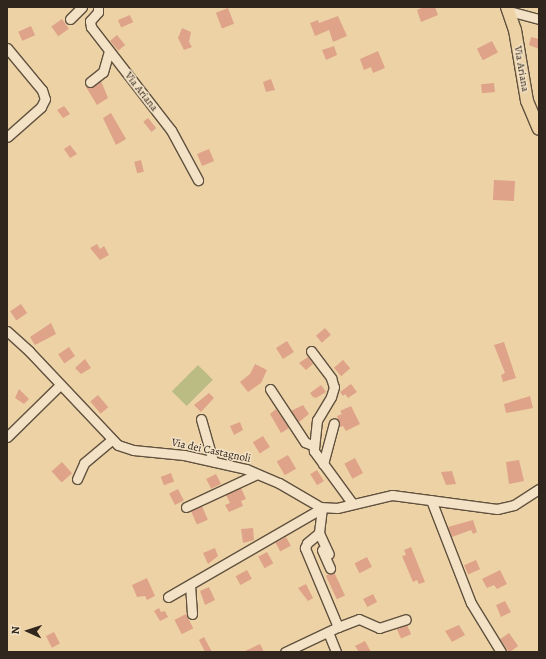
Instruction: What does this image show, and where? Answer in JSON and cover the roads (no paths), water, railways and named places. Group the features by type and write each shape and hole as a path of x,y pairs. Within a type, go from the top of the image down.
{"main road":[{"name":"Via Ariana","path":"508,9 527,101 539,129"}],"street":[{"path":"70,19 82,7"},
{"name":"Via Ariana","path":"98,7 98,12 90,25 174,136 198,180"},
{"path":"508,9 539,20"},
{"path":"7,48 42,90 45,99 40,107 7,137"},
{"path":"90,82 103,72 109,51"},
{"name":"Via dei Castagnoli","path":"7,331 111,440 129,450 177,454 213,461 258,474 322,508"},
{"path":"311,351 331,378 334,387 331,397 317,420 314,446 315,453 352,503"},
{"path":"7,438 60,385"},
{"path":"270,389 305,442 314,446"},
{"path":"201,419 213,461"},
{"path":"323,464 334,423"},
{"path":"77,479 82,465 111,440"},
{"path":"186,507 258,474"},
{"path":"168,597 322,508 389,495 477,508 501,509 517,503 539,489"},
{"path":"430,500 471,602 501,652"},
{"path":"322,508 319,542 330,568"},
{"path":"319,533 329,554"},
{"path":"319,533 306,543 305,548 338,627"},
{"path":"190,585 192,614"},
{"path":"285,652 338,627 359,619 379,628 406,619"},
{"path":"328,632 336,652"}]}
